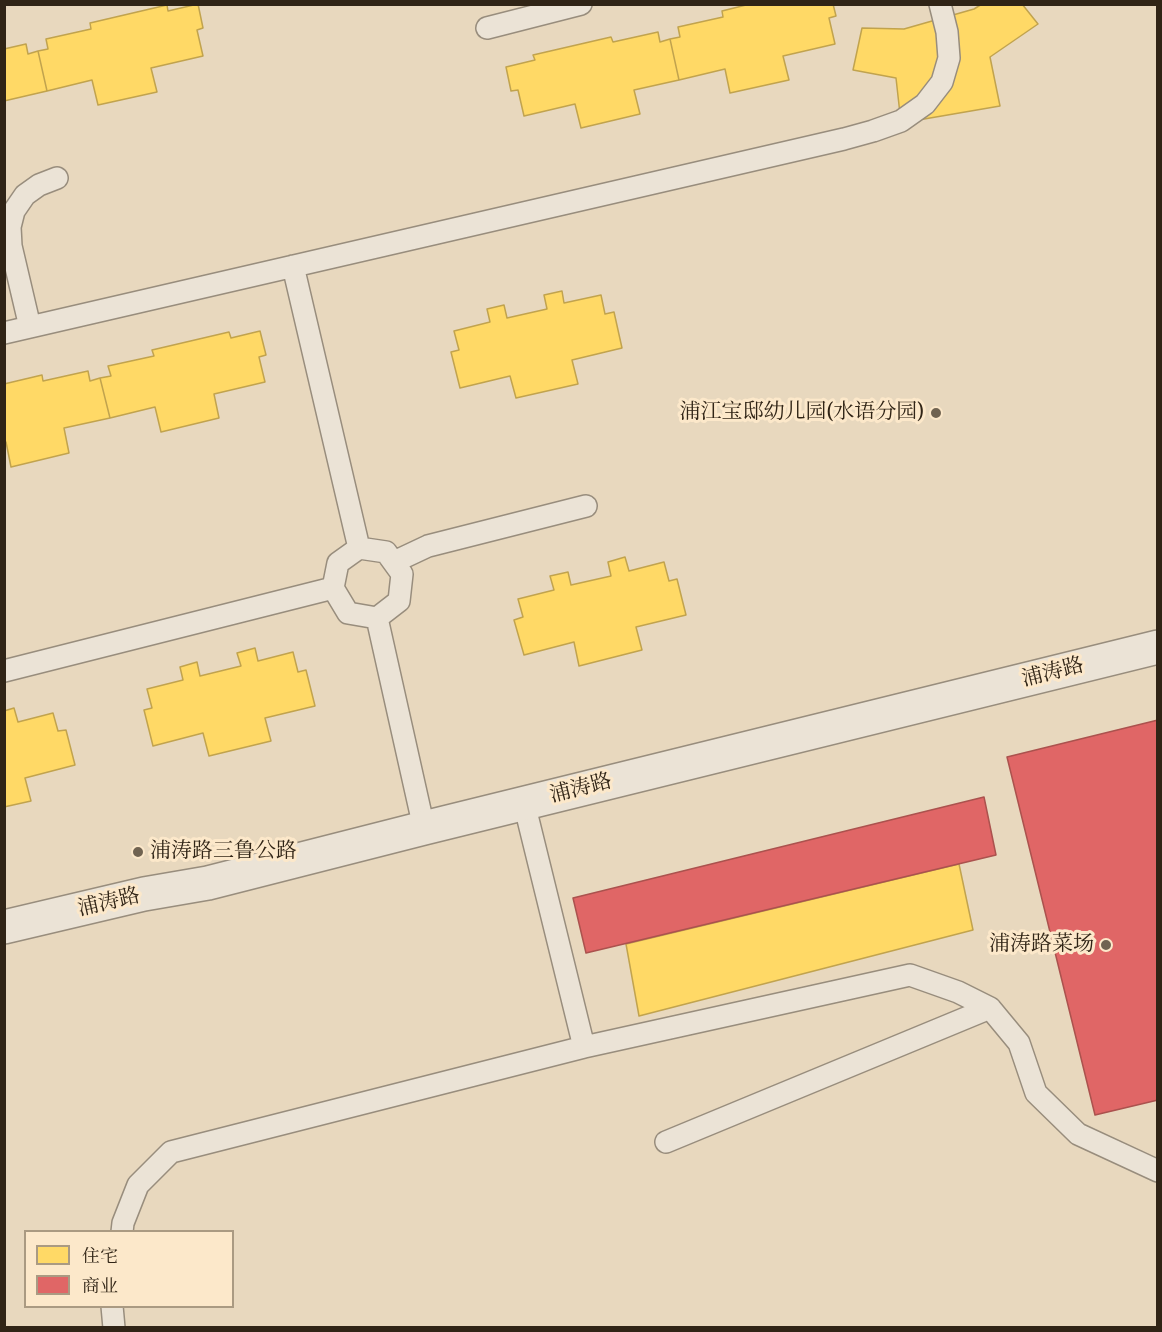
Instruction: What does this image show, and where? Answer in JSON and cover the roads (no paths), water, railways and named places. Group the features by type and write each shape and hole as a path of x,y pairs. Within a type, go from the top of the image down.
{"street":[{"name":"浦涛路","path":"4,927 144,894 208,883 1158,647"}],"lane":[{"path":"487,28 581,4"},
{"path":"4,333 844,139 901,121 925,104 942,82 949,58 940,4"},
{"path":"30,327 10,246 10,227 14,211 25,195 39,185 57,177"},
{"path":"292,266 359,548"},
{"path":"394,562 428,546 586,506"},
{"path":"359,548 386,552 394,562 402,574 399,601 377,618 348,613 333,588 338,563 359,548"},
{"path":"4,671 333,588"},
{"path":"377,618 424,828"},
{"path":"524,803 584,1047"},
{"path":"122,1230 123,1222 138,1185 171,1152 584,1047 910,975 958,992 990,1008 1018,1043 1036,1093 1061,1118 1078,1134 1158,1171"},
{"path":"666,1142 990,1008"},
{"path":"112,1308 114,1328"}],"place":[{"name":"浦江宝邸幼儿园(水语分园)","path":"936,413"},
{"name":"浦涛路三鲁公路","path":"138,852"},
{"name":"浦涛路菜场","path":"1106,945"}]}
